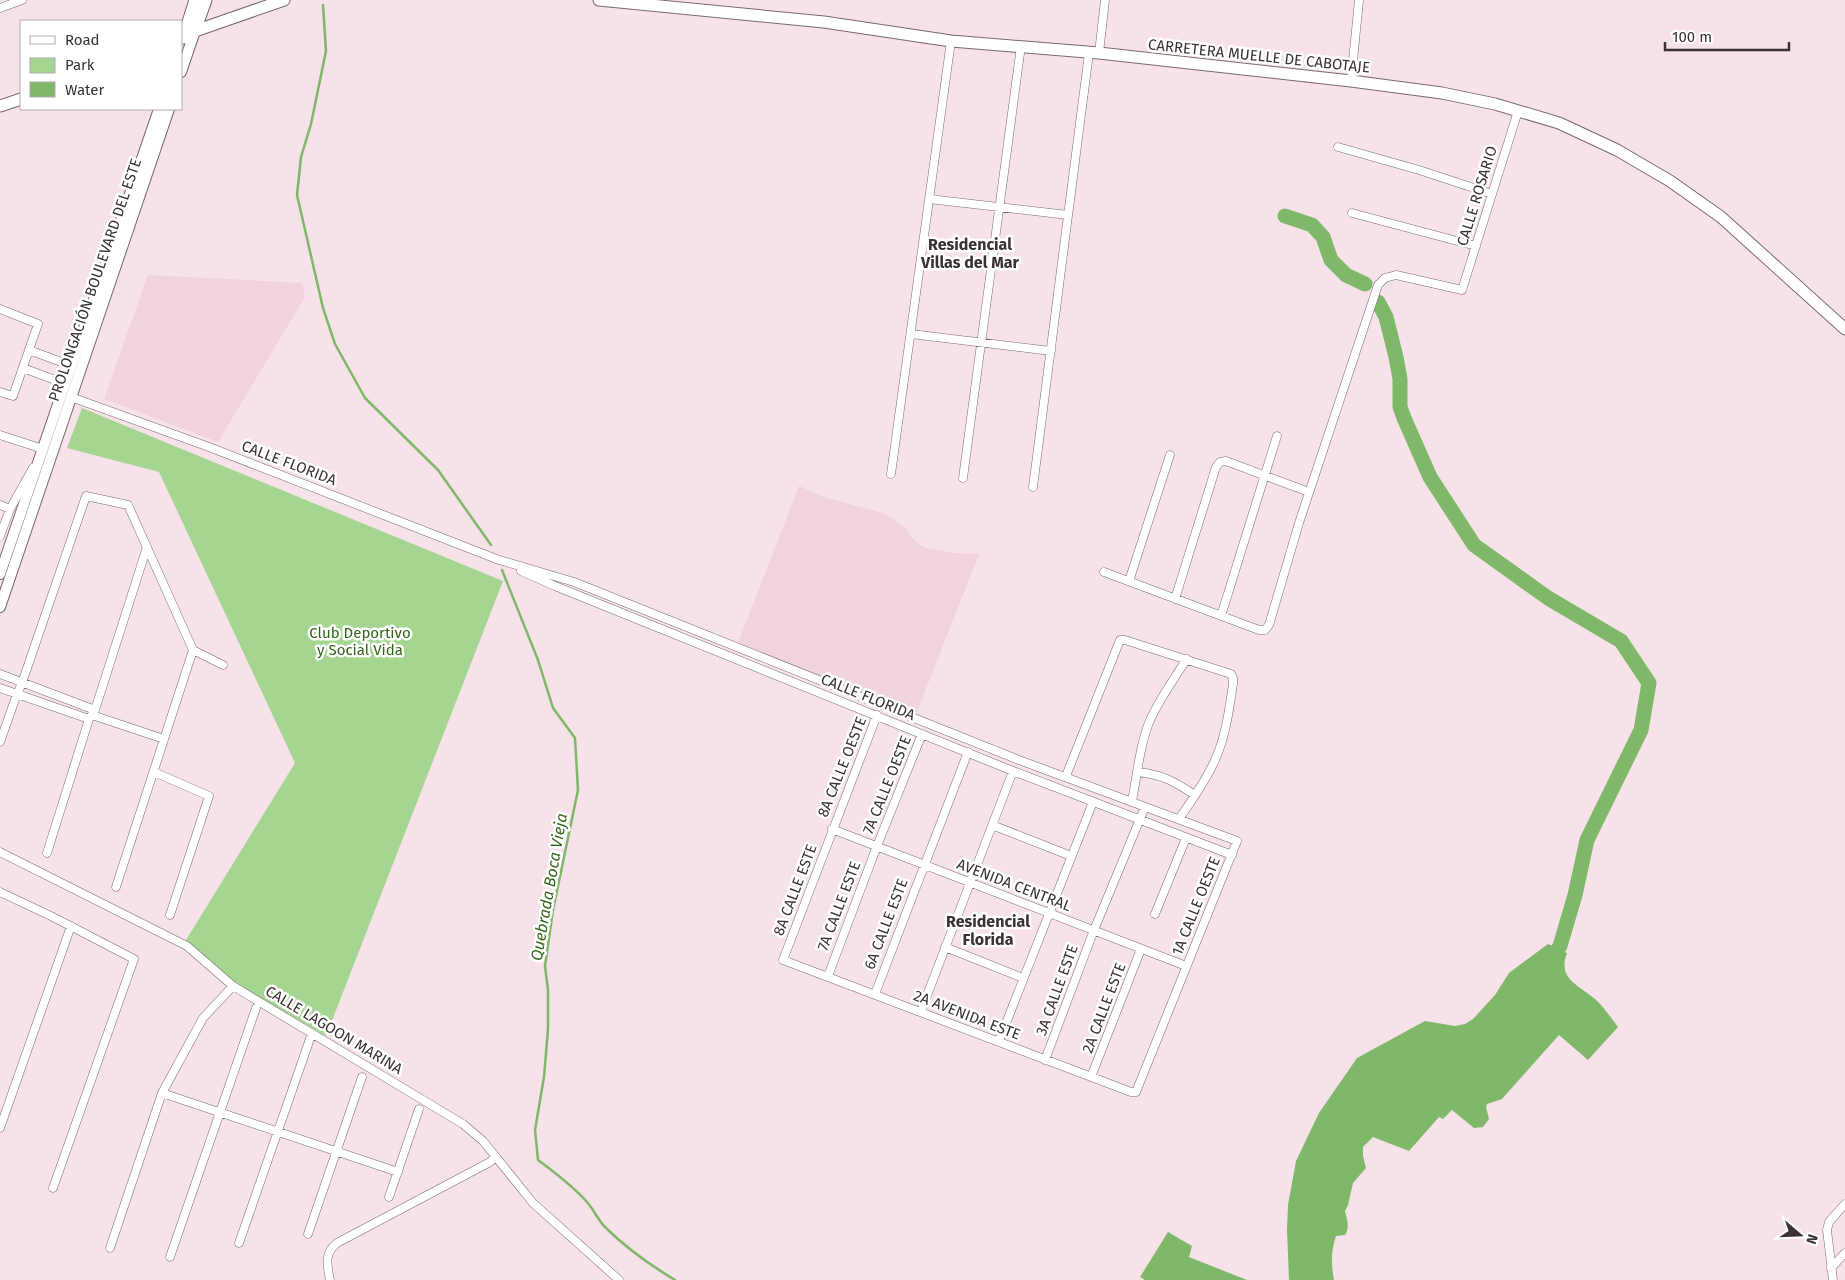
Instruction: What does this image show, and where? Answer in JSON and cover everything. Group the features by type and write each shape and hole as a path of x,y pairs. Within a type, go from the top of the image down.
{"main road":[{"path":"182,40 195,0"},
{"path":"195,31 206,0"},
{"path":"182,40 195,31 284,0"},
{"name":"CARRETERA MUELLE DE CABOTAJE","path":"599,0 639,2 824,22 951,41 1094,53 1351,81 1442,93 1495,104 1559,123 1617,150 1670,181 1721,217 1845,329"},
{"path":"0,106 20,99"}],"street":[{"path":"0,8 22,0"},
{"path":"1033,488 1068,215 1094,53 1105,0"},
{"path":"1351,81 1359,0"},
{"path":"182,69 195,31"},
{"path":"891,474 951,41"},
{"path":"963,478 1021,46"},
{"name":"PROLONGACIÓN BOULEVARD DEL ESTE","path":"0,574 71,397 159,110"},
{"name":"PROLONGACIÓN BOULEVARD DEL ESTE","path":"48,451 72,366 169,110"},
{"name":"CALLE ROSARIO","path":"1310,492 1378,285 1385,278 1396,275 1462,290 1518,111"},
{"path":"1338,147 1492,194"},
{"path":"929,199 1068,215"},
{"path":"1352,213 1476,246"},
{"path":"0,309 38,324 13,396 0,392"},
{"path":"910,334 1051,351"},
{"path":"29,350 72,366"},
{"path":"22,368 66,384"},
{"name":"CALLE FLORIDA","path":"71,397 209,447 496,559 555,586 1013,771 1232,855"},
{"path":"0,435 48,451"},
{"path":"1221,616 1277,436"},
{"path":"0,536 10,509 48,451"},
{"path":"0,607 48,451"},
{"path":"1129,581 1170,456"},
{"path":"1104,572 1175,599 1259,630 1265,630 1269,625 1310,492 1226,461 1220,462 1216,467 1175,599"},
{"path":"0,742 86,496 128,505 194,650 223,665"},
{"path":"0,505 10,509"},
{"path":"47,853 147,548"},
{"name":"CALLE FLORIDA","path":"496,559 574,582 1019,760 1237,841"},
{"path":"1066,776 1120,640 1231,674 1233,678 1227,723 1216,759 1179,819"},
{"path":"116,886 194,650"},
{"path":"1132,801 1150,720 1167,689 1187,659"},
{"path":"0,674 92,715"},
{"path":"0,688 92,715 164,739"},
{"name":"8A CALLE OESTE","path":"832,829 877,715"},
{"name":"7A CALLE OESTE","path":"877,846 922,734"},
{"name":"6A CALLE ESTE","path":"874,994 968,752"},
{"path":"921,1011 1013,771"},
{"path":"154,772 209,796 170,915"},
{"path":"1137,772 1156,774 1172,780 1195,795"},
{"path":"999,1041 1093,802"},
{"name":"3A CALLE ESTE","path":"1045,1060 1094,930 1145,807"},
{"path":"992,825 1071,856"},
{"name":"AVENIDA CENTRAL","path":"832,829 1186,966"},
{"name":"8A CALLE ESTE","path":"783,960 832,829"},
{"path":"1155,914 1186,838"},
{"name":"1A CALLE OESTE","path":"1139,1087 1237,841"},
{"name":"7A CALLE ESTE","path":"828,976 877,846"},
{"name":"CALLE LAGOON MARINA","path":"0,852 186,946 233,986 463,1124 483,1141 533,1203 619,1280"},
{"path":"0,892 134,959 53,1188"},
{"path":"0,1128 71,926"},
{"path":"945,947 1024,978"},
{"name":"2A CALLE ESTE","path":"1092,1076 1141,949"},
{"name":"2A AVENIDA ESTE","path":"783,960 1131,1092 1136,1092 1139,1087"},
{"path":"110,1248 162,1093 203,1018 233,986"},
{"path":"170,1257 256,1008"},
{"path":"239,1243 312,1033"},
{"path":"308,1234 362,1077"},
{"path":"162,1093 398,1172"},
{"path":"389,1197 419,1109"},
{"path":"330,1280 327,1259 330,1250 338,1243 490,1162 495,1157"},
{"path":"1833,1280 1827,1230 1829,1222 1845,1204"},
{"path":"1831,1268 1845,1253"}],"shaded area":[{"path":"148,275 302,283 305,297 218,442 104,399"},
{"path":"799,486 827,498 883,513 906,528 913,539 925,548 953,553 979,554 916,714 738,643"}],"green space":[{"name":"Club Deportivo y Social Vida","path":"82,408 503,581 326,1036 229,979 186,940 295,763 159,472 67,448"}],"water":[{"path":"1548,944 1567,953 1565,969 1567,975 1576,985 1598,1002 1618,1027 1588,1060 1559,1035 1502,1099 1487,1104 1489,1119 1483,1127 1474,1128 1452,1110 1443,1119 1439,1117 1409,1151 1373,1137 1363,1147 1366,1168 1353,1183 1345,1211 1348,1223 1347,1232 1345,1235 1336,1236 1334,1241 1332,1269 1334,1280 1289,1280 1288,1205 1296,1161 1319,1113 1357,1058 1425,1021 1455,1026 1465,1024 1473,1019 1495,995 1509,973"},
{"path":"1168,1232 1192,1246 1189,1257 1247,1280 1145,1280 1140,1277"}],"waterway":[{"name":"Quebrada Boca Vieja","path":"323,5 326,51 311,124 301,157 297,195 323,308 335,344 365,398 438,470 491,545"},
{"path":"1285,216 1312,225 1323,237 1331,260 1346,275 1365,284"},
{"path":"1378,302 1386,317 1396,357 1400,379 1400,407 1404,418 1430,477 1474,545 1548,598 1621,641 1649,683 1641,730 1587,840 1575,895 1560,946 1547,966"},
{"name":"Quebrada Boca Vieja","path":"502,570 538,660 553,708 575,738 578,790 553,910 545,966 548,990 548,1029 544,1077 535,1130 538,1160 582,1196 603,1224 621,1242 675,1280"}],"district":[{"name":"Residencial Villas del Mar","path":"970,253"},
{"name":"Residencial Florida","path":"988,930"}]}
